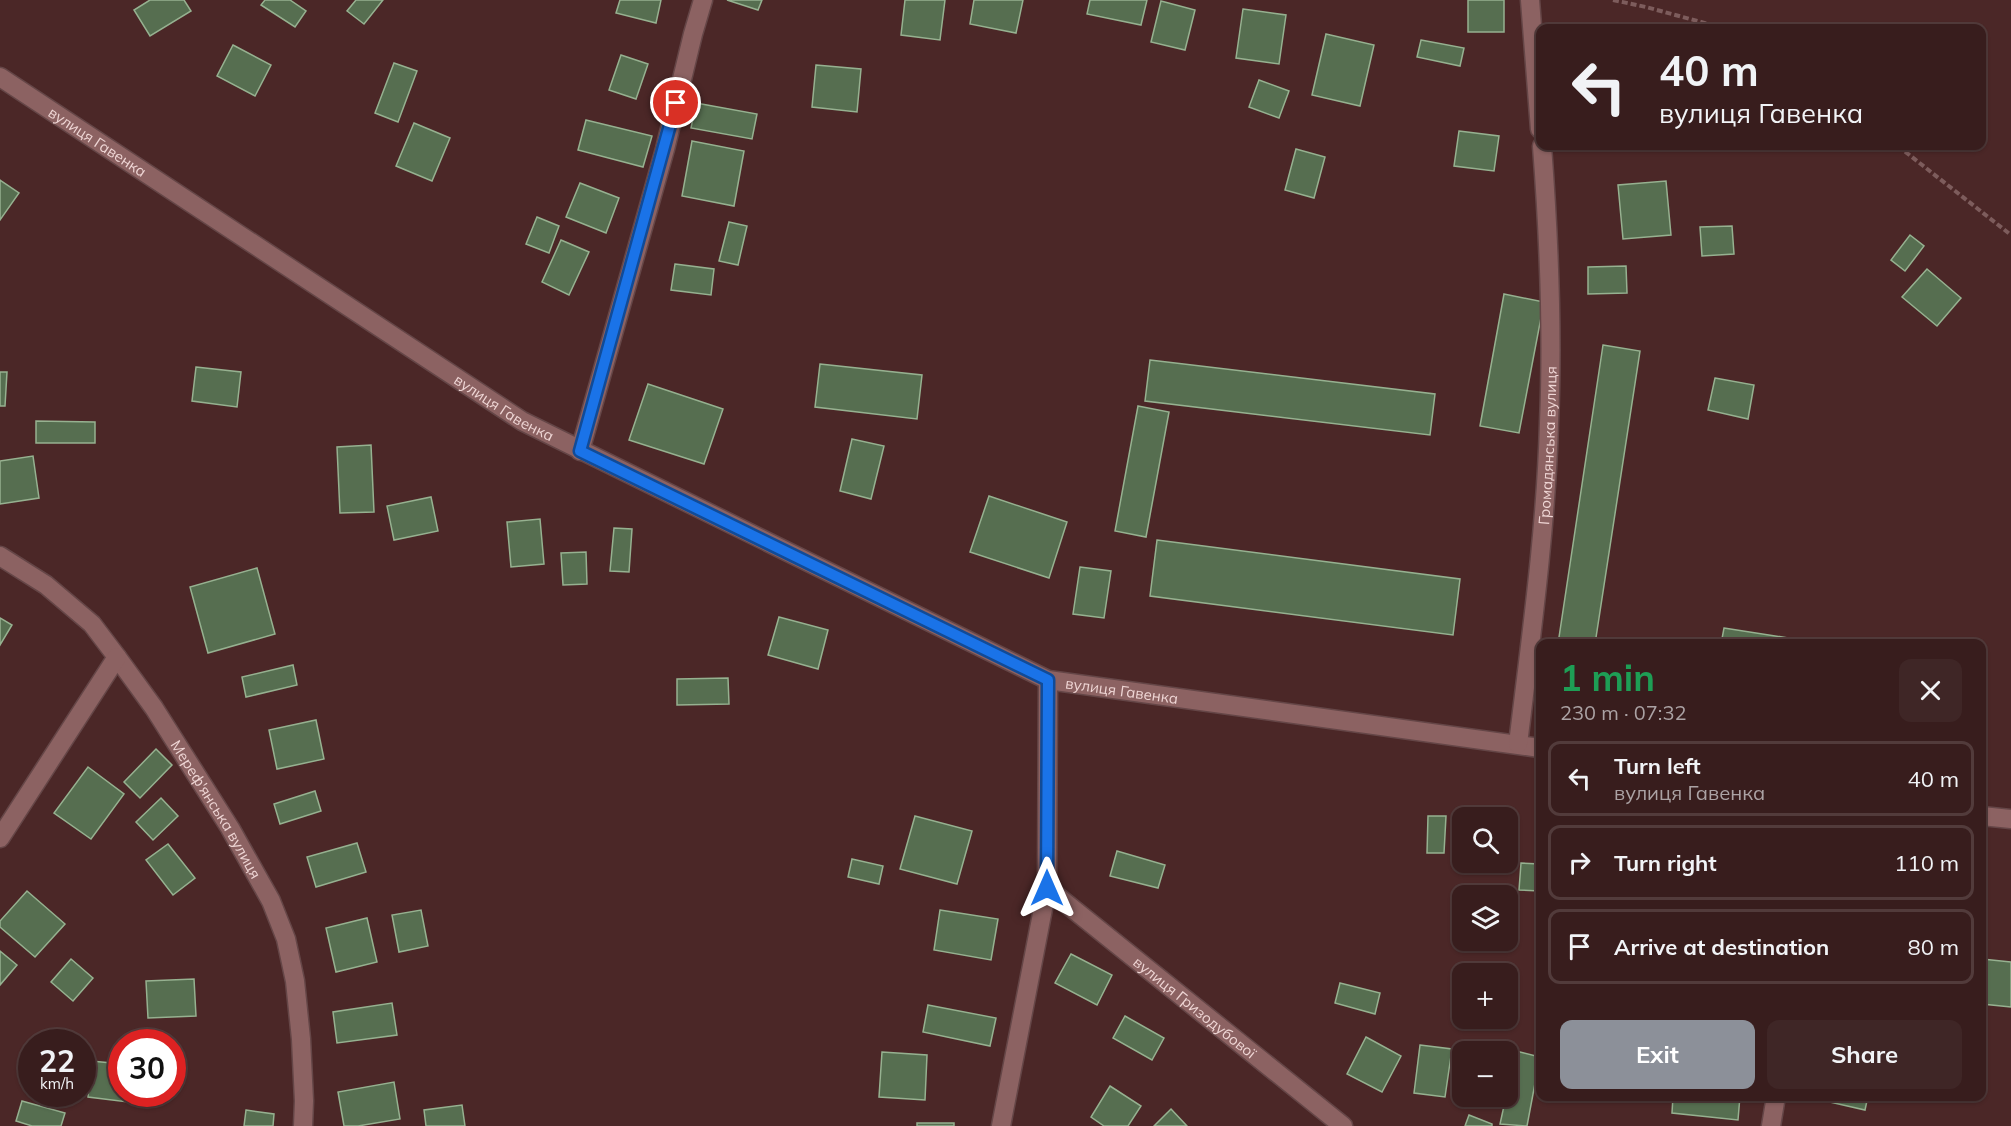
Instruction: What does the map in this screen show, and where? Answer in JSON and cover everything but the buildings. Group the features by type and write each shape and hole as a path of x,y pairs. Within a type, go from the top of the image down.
{"street":[{"path":"580,451 665,149 703,0"},
{"path":"1530,0 1536,77"},
{"name":"вулиця Гавенка","path":"0,77 522,422 1048,680 1536,747"},
{"name":"Громадянська вулиця","path":"1518,744 1541,543 1550,424 1551,317 1542,150"},
{"name":"Мереф'янська вулиця","path":"0,556 46,585 92,624 154,708 224,818 271,901 286,939 295,981 301,1039 303,1126"},
{"path":"0,838 117,657"},
{"path":"1002,1126 1047,888 1048,680"},
{"path":"1986,816 2011,819"},
{"name":"вулиця Гризодубової","path":"1047,888 1343,1126"},
{"path":"1772,1126 1775,1101"}],"path":[{"path":"1612,0 1708,24"},
{"path":"1903,150 2011,235"}],"route":[{"path":"676,103 580,451 1048,680 1047,888"}]}
